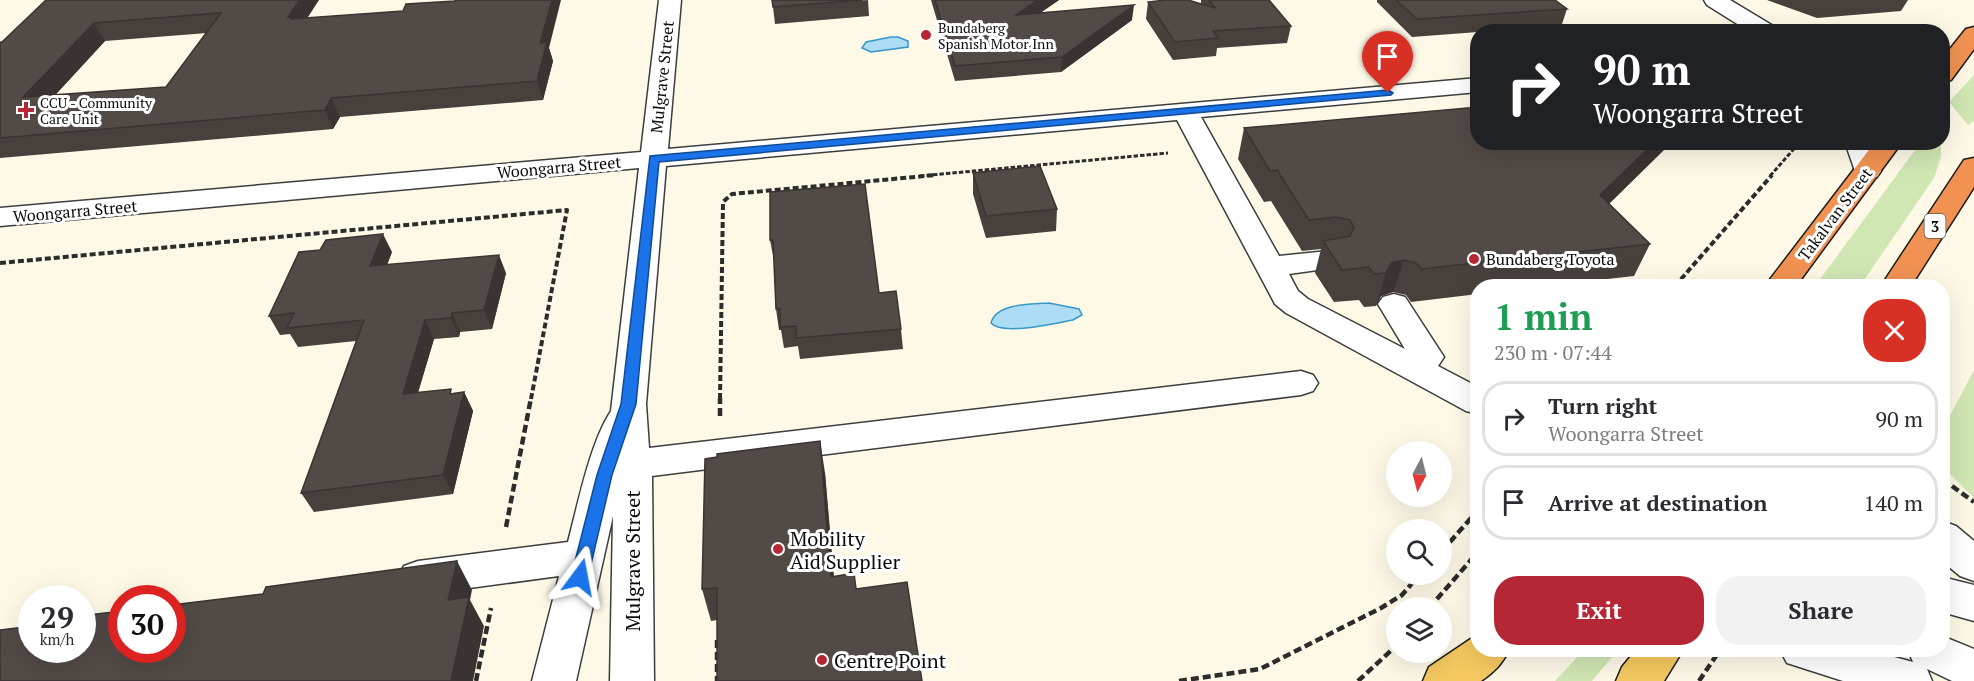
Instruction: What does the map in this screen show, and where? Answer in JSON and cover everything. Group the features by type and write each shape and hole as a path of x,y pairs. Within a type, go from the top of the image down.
{"highway":[{"path":"1950,64 1974,34"},
{"name":"Takalvan Street","path":"1785,279 1883,150"},
{"name":"3","path":"1901,279 1974,166"}],"main road":[{"path":"1446,681 1478,657"}],"street":[{"name":"Mulgrave Street","path":"632,681 632,464 628,404 670,0"},
{"path":"1694,0 1726,24"},
{"path":"1715,0 1754,24"},
{"name":"Woongarra Street","path":"0,217 1470,86"},
{"path":"1185,111 1286,297 1298,306 1421,363 1470,397"},
{"path":"1860,150 1867,171"},
{"path":"1269,267 1328,260"},
{"path":"1394,304 1421,363"},
{"path":"632,464 1300,382"},
{"name":"Mulgrave Street","path":"554,681 604,475 628,404"},
{"path":"1950,544 1974,564"},
{"path":"382,583 585,556"},
{"path":"1950,596 1974,603"},
{"path":"1826,657 1910,681"},
{"path":"1945,657 1974,670"}],"path":[{"path":"719,453 722,206 723,201 732,194 1206,149"},
{"path":"1681,279 1793,150"},
{"path":"0,263 567,210 477,681"},
{"path":"1952,486 1974,502"},
{"path":"1452,539 1470,519"},
{"path":"1439,597 1470,561"},
{"path":"1179,681 1260,669 1381,608 1402,595 1411,585"},
{"path":"717,633 717,681"},
{"path":"1358,681 1386,655"},
{"path":"1699,681 1715,657"}],"green space":[{"path":"1974,75 1974,121 1968,125 1950,101"},
{"path":"1915,150 1941,150 1934,178 1865,279 1820,279"},
{"path":"1974,370 1974,498 1950,474 1950,416"},
{"path":"1577,657 1612,657 1592,681 1555,681"}],"water":[{"path":"891,37 908,41 908,47 871,52 862,48 866,42"},
{"path":"1049,303 1079,309 1082,315 1073,320 1030,328 997,327 991,323 994,316 1007,308 1024,304"}],"building":[{"path":"46,0 300,0 288,17 292,17 291,19 403,11 406,4 455,0 552,0 540,43 547,42 537,81 331,98 325,110 0,138 0,42","holes":["221,13 166,87 23,97 94,23"]},
{"path":"772,0 863,0 773,7"},
{"path":"935,0 1038,0 1016,15 1134,5 1062,57 955,66"},
{"path":"1188,0 1215,8 1209,0 1269,0 1291,26 1213,31 1218,38 1175,42 1148,2"},
{"path":"1396,0 1555,0 1567,9 1417,19"},
{"path":"1470,108 1470,150 1647,150 1600,195 1650,244 1422,269 1416,263 1404,260 1391,263 1386,273 1374,274 1369,267 1342,270 1323,241 1350,236 1354,227 1350,220 1336,217 1309,220 1277,170 1270,171 1244,128"},
{"path":"1040,166 1057,209 986,216 973,173"},
{"path":"865,184 879,293 896,291 901,329 796,338 796,326 780,327 780,309 776,309 773,240 770,240 770,192"},
{"path":"383,234 370,266 499,255 484,310 452,313 451,318 425,320 403,394 451,389 450,394 464,392 443,475 301,493 364,320 287,328 294,313 269,316 299,252 320,250 326,240"},
{"path":"820,441 831,577 854,573 856,589 907,582 922,681 717,681 717,588 702,589 705,459 717,457 717,454"},
{"path":"457,561 448,600 469,597 451,681 0,681 0,630 18,628 18,663 96,663 96,614 108,613 108,663 186,663 186,603 263,594 266,587"}],"place":[{"name":"Bundaberg Spanish Motor Inn","path":"926,35"},
{"name":"CCU - Community Care Unit","path":"26,110"},
{"name":"Bundaberg Toyota","path":"1474,259"},
{"name":"Mobility Aid Supplier","path":"778,549"},
{"name":"Centre Point","path":"822,660"}],"route":[{"path":"580,577 604,475 628,404 654,159 1388,93"}]}
